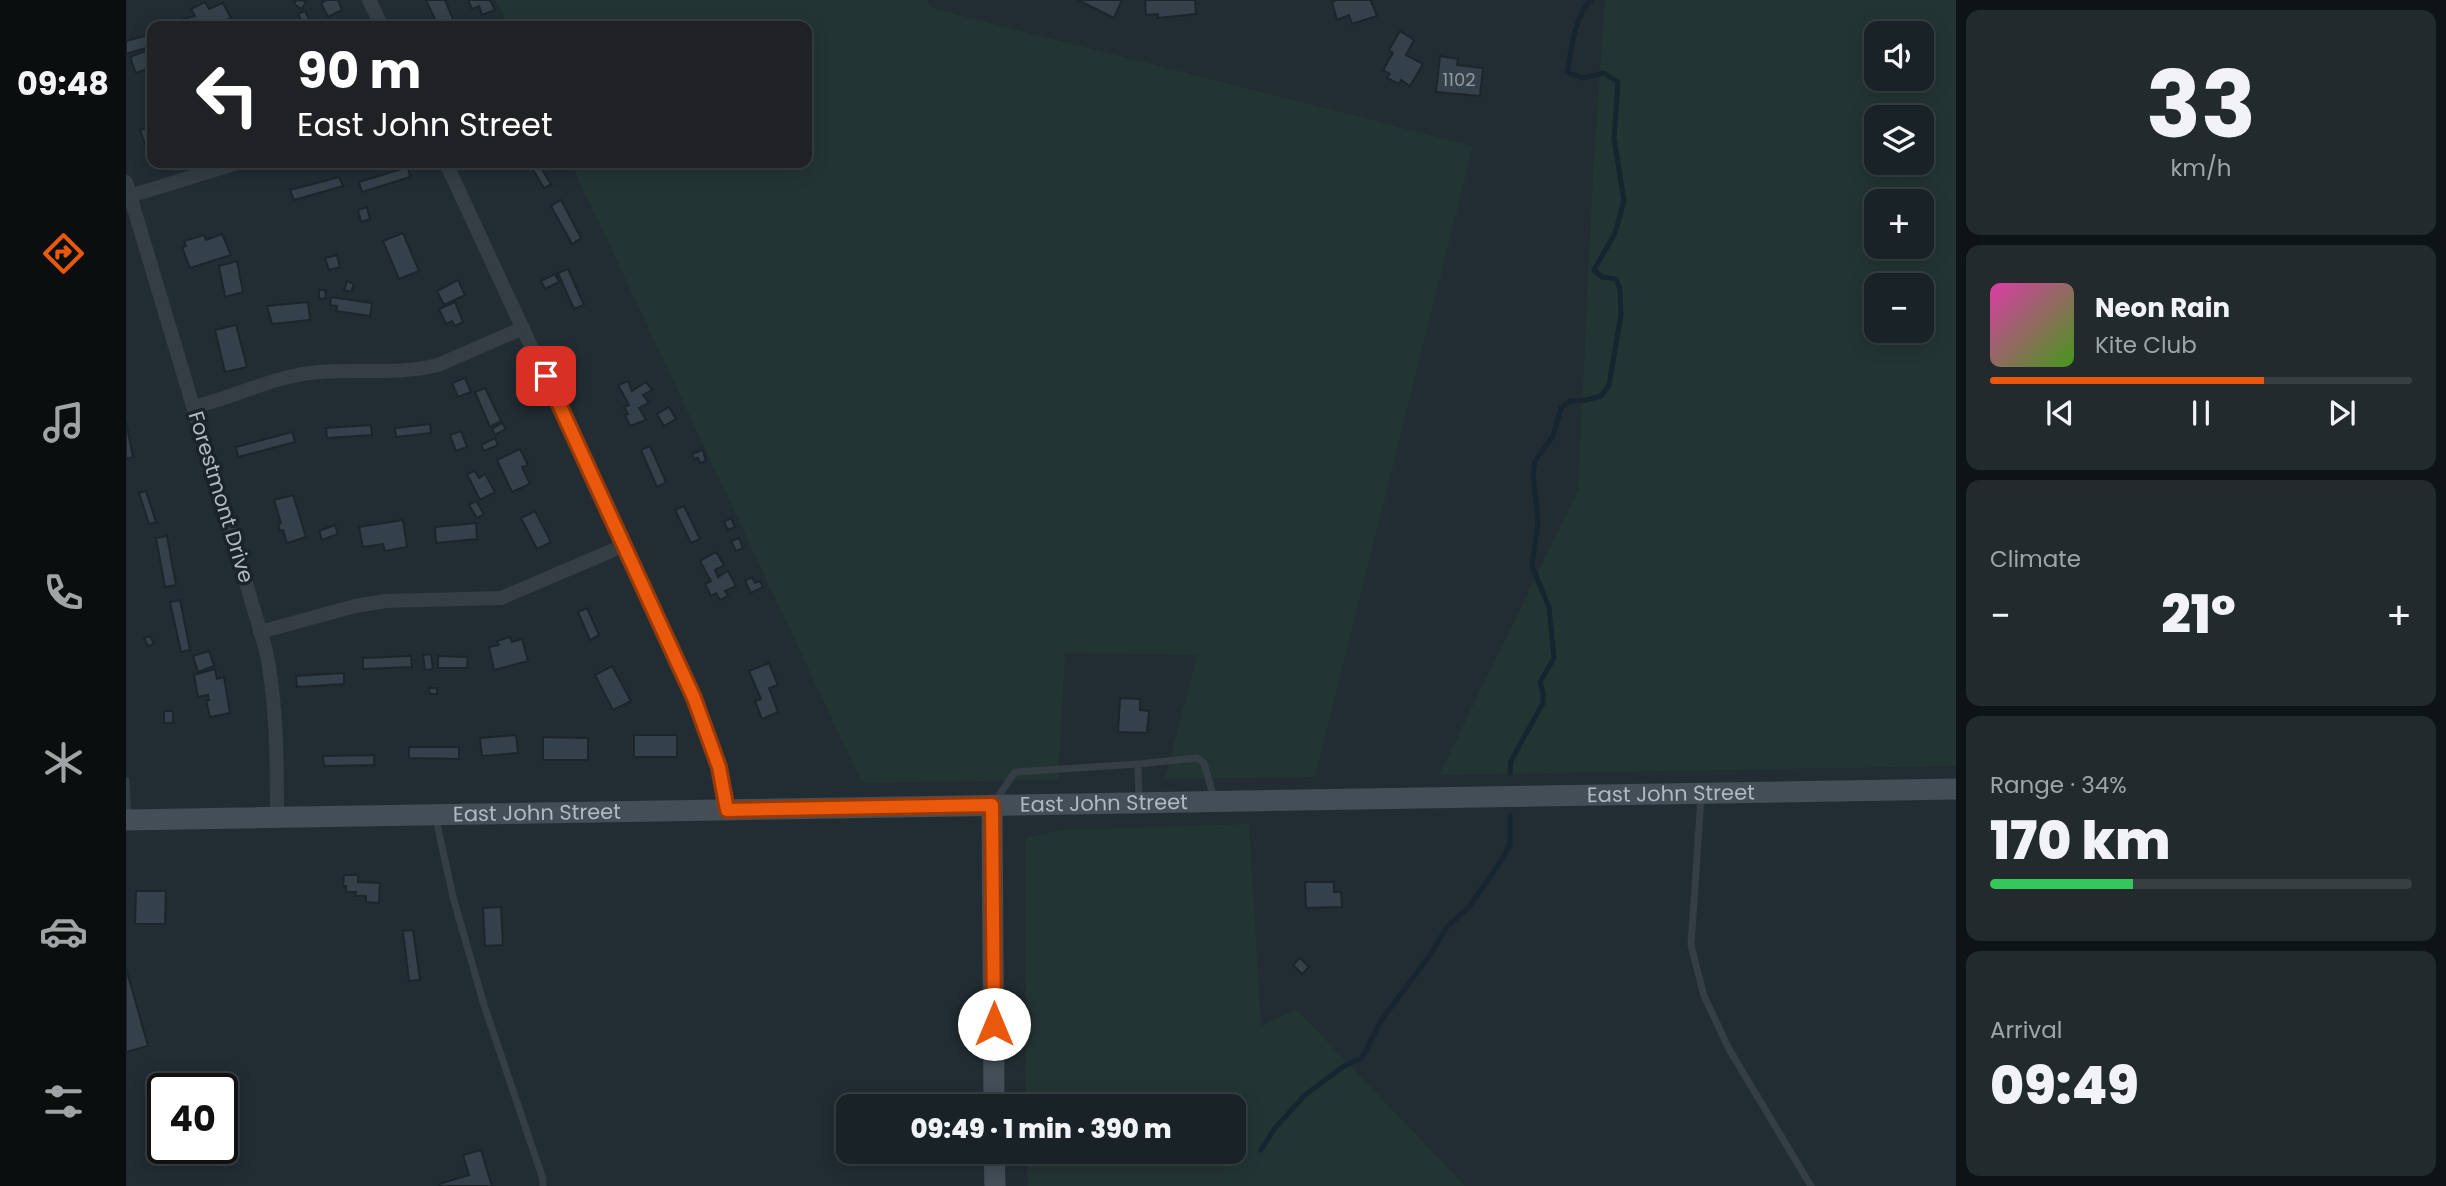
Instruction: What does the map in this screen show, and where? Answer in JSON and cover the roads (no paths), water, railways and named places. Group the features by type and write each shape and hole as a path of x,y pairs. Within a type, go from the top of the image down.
{"main road":[{"name":"East John Street","path":"127,820 1956,789"},
{"path":"992,805 994,1094"},
{"path":"995,1164 995,1186"}],"street":[{"path":"369,0 380,21"},
{"path":"128,189 216,168"},
{"path":"448,168 694,698 719,767 727,810"},
{"name":"Forestmont Drive","path":"128,189 260,632 272,684 278,739 277,817"},
{"path":"194,407 278,381 318,372 391,372 438,365 523,328"},
{"path":"260,632 355,606 386,601 501,598 625,545"}],"lane":[{"path":"992,805 1015,772 1196,758 1204,763 1215,802"},
{"path":"1138,764 1139,802"},
{"path":"126,780 127,820"},
{"path":"1702,793 1691,945 1703,996 1729,1049 1811,1186"},
{"path":"435,815 453,897 484,1005 543,1179 543,1186"}],"waterway":[{"path":"1510,773 1511,761 1543,703 1540,682 1554,658 1549,607 1532,566 1538,522 1533,474 1535,461 1553,436 1561,408 1570,401 1601,396 1609,385 1621,315 1620,289 1616,279 1602,277 1594,270 1615,233 1624,201 1614,138 1618,82 1604,73 1582,78 1567,72 1577,24 1591,0"},
{"path":"1261,1150 1275,1128 1305,1095 1344,1066 1362,1058 1380,1022 1430,955 1447,927 1469,907 1499,864 1510,845 1510,815"}]}
